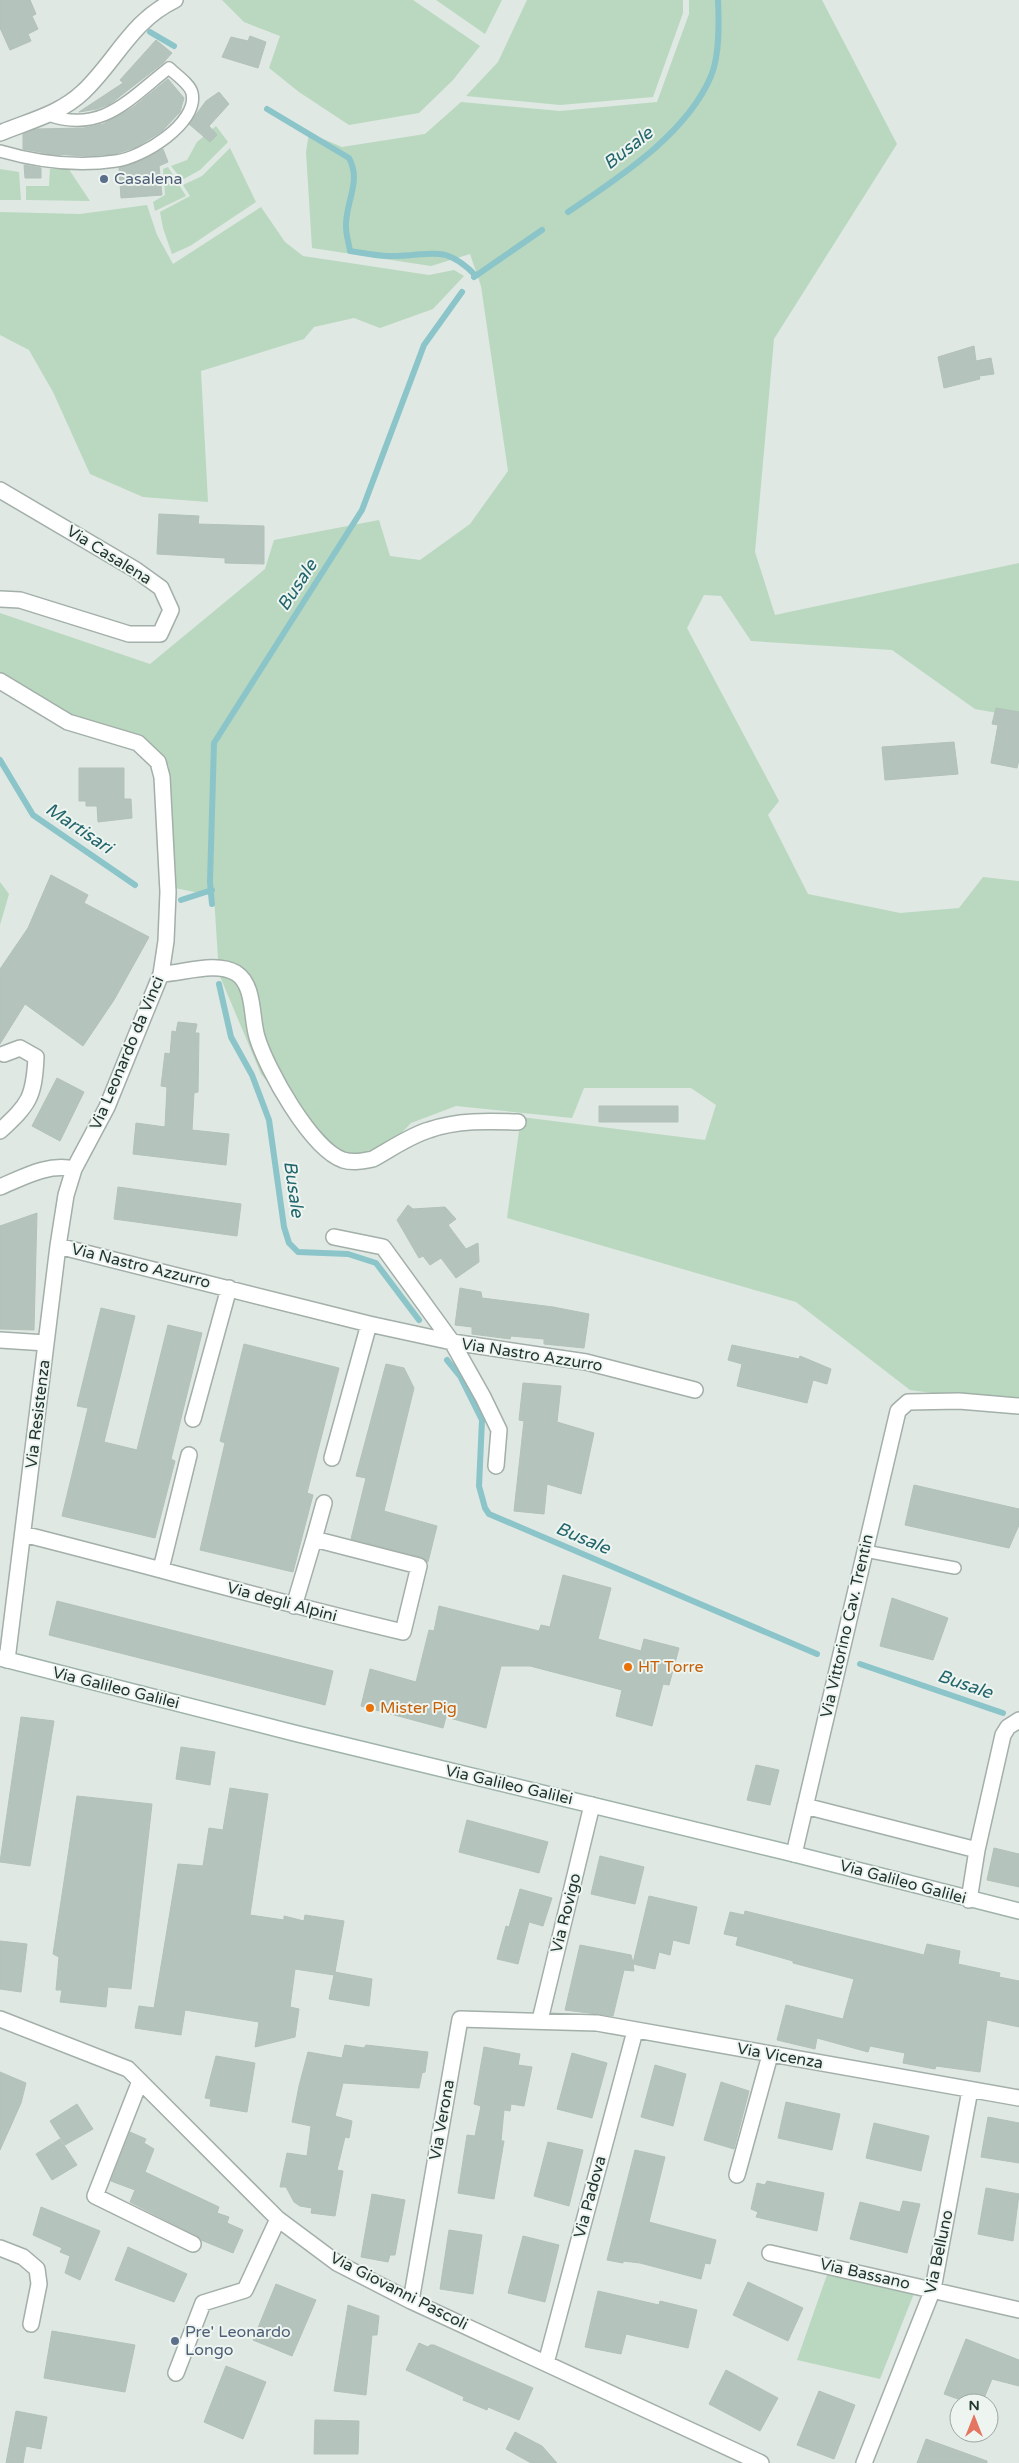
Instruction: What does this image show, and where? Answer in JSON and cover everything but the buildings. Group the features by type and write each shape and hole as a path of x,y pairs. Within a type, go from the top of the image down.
{"street":[{"path":"0,133 64,107 84,91 138,25 160,7 175,0"},
{"name":"Via Casalena","path":"0,490 136,570 161,588 170,610 160,634 129,634 20,600 0,599"},
{"name":"Via Leonardo da Vinci","path":"0,681 68,722 138,743 158,762 162,777 168,892 166,941 161,974 107,1107 74,1169"},
{"path":"161,974 222,967 236,972 245,982 257,1036 265,1057 293,1108 321,1144 334,1156 353,1162 373,1159 429,1130 458,1123 482,1121 518,1122"},
{"path":"0,1131 25,1108 35,1081 36,1057 20,1048 4,1054"},
{"path":"0,1187 49,1168 63,1166 74,1169"},
{"name":"Via Resistenza","path":"4,1659 23,1534 58,1246 66,1194 74,1169"},
{"path":"334,1237 383,1247 452,1342 500,1430 496,1466"},
{"name":"Via Nastro Azzurro","path":"58,1246 369,1324 452,1342 586,1362 695,1390"},
{"name":"Via Nastro Azzurro","path":"193,1419 229,1288"},
{"path":"332,1458 369,1324"},
{"path":"0,1340 46,1343"},
{"name":"Via Vittorino Cav. Trentin","path":"794,1854 898,1411 908,1402 959,1401 1019,1406"},
{"path":"161,1569 189,1455"},
{"path":"294,1606 324,1504"},
{"name":"Via degli Alpini","path":"23,1534 161,1569 294,1606 403,1632 419,1566 314,1538"},
{"name":"Via Galileo Galilei","path":"4,1659 313,1738 794,1854 1019,1912"},
{"path":"969,1900 977,1850 1003,1735 1008,1727 1019,1720"},
{"name":"Via Rovigo","path":"540,2020 592,1805"},
{"path":"804,1806 977,1850"},
{"name":"Via Giovanni Pascoli","path":"0,2019 128,2069 278,2218 337,2263 411,2301 761,2463"},
{"name":"Via Verona","path":"411,2301 460,2019 540,2020"},
{"name":"Via Vicenza","path":"540,2020 597,2024 1019,2098"},
{"name":"Via Padova","path":"546,2363 635,2031"},
{"path":"737,2175 770,2054"},
{"path":"140,2081 94,2196 192,2244"},
{"name":"Via Belluno","path":"864,2463 933,2289 970,2090"},
{"path":"176,2373 203,2303 245,2290 278,2218"},
{"path":"0,2248 23,2257 37,2269 39,2284 31,2324"},
{"name":"Via Bassano","path":"770,2253 1019,2310"}],"lane":[{"path":"0,151 48,162 99,164 119,161 145,153 173,134 187,118 192,98 190,88 169,68 106,116 78,121 64,121 48,115"},
{"path":"865,1551 955,1568"}],"green space":[{"path":"222,0 413,0 480,46 453,80 419,113 349,125 299,92 269,68 280,36 244,22"},
{"path":"436,0 502,0 485,34"},
{"path":"527,0 683,0 683,13 653,97 560,105 466,96 498,62"},
{"path":"689,0 822,0 897,144 774,339 755,552 775,615 1019,563 1019,717 975,709 892,650 751,641 721,596 704,595 687,628 779,801 768,815 808,894 900,913 959,908 983,877 1019,881 1019,1405 910,1390 796,1302 507,1218 521,1117 705,1140 716,1105 691,1088 584,1088 572,1118 456,1106 411,1123 368,1167 337,1165 261,1074 219,974 214,896 170,887 169,766 4,686 0,682 0,613 150,664 265,569 274,540 379,520 390,556 420,560 470,524 508,471 481,286 470,254 431,266 312,248 306,152 309,133 342,147 425,134 461,102 560,111 657,102 689,14"},
{"path":"216,126 228,142 200,170 182,180 171,166 187,160 197,142"},
{"path":"230,148 256,202 190,246 172,254 163,228 160,212 190,196 183,185 202,176"},
{"path":"168,167 186,196 155,211 153,202 165,195 163,169"},
{"path":"68,168 90,201 26,200 26,186 49,186 50,169"},
{"path":"0,169 19,172 21,200 0,200"},
{"path":"147,205 157,235 173,264 261,207 285,242 303,256 429,275 454,270 464,276 433,309 380,328 354,318 314,327 304,339 201,371 208,502 143,497 90,474 53,392 29,350 0,335 0,212 80,214"},
{"path":"0,882 9,894 0,925"},
{"path":"828,2272 915,2291 880,2379 797,2360"}],"waterway":[{"name":"Busale","path":"568,212 608,185 649,153 686,117 700,97 714,68 719,28 718,0"},
{"path":"150,32 174,46"},
{"path":"267,109 349,158 354,175 354,184 346,218 350,251 384,256 435,253 454,258 475,275"},
{"name":"Busale","path":"474,277 542,230"},
{"name":"Busale","path":"212,904 210,882 214,743 362,510 424,345 462,292"},
{"name":"Martisari","path":"0,760 33,815 135,885"},
{"path":"181,900 212,890"},
{"name":"Busale","path":"219,984 231,1037 252,1075 269,1120 284,1227 289,1243 298,1252 348,1254 376,1263 419,1320"},
{"name":"Busale","path":"447,1360 460,1376 482,1420 479,1486 485,1508 489,1514 817,1654"},
{"name":"Busale","path":"860,1664 1003,1713"}],"place":[{"name":"Casalena","path":"104,179"},
{"name":"HT Torre","path":"628,1667"},
{"name":"Mister Pig","path":"370,1708"},
{"name":"Pre' Leonardo Longo","path":"175,2341"}]}
